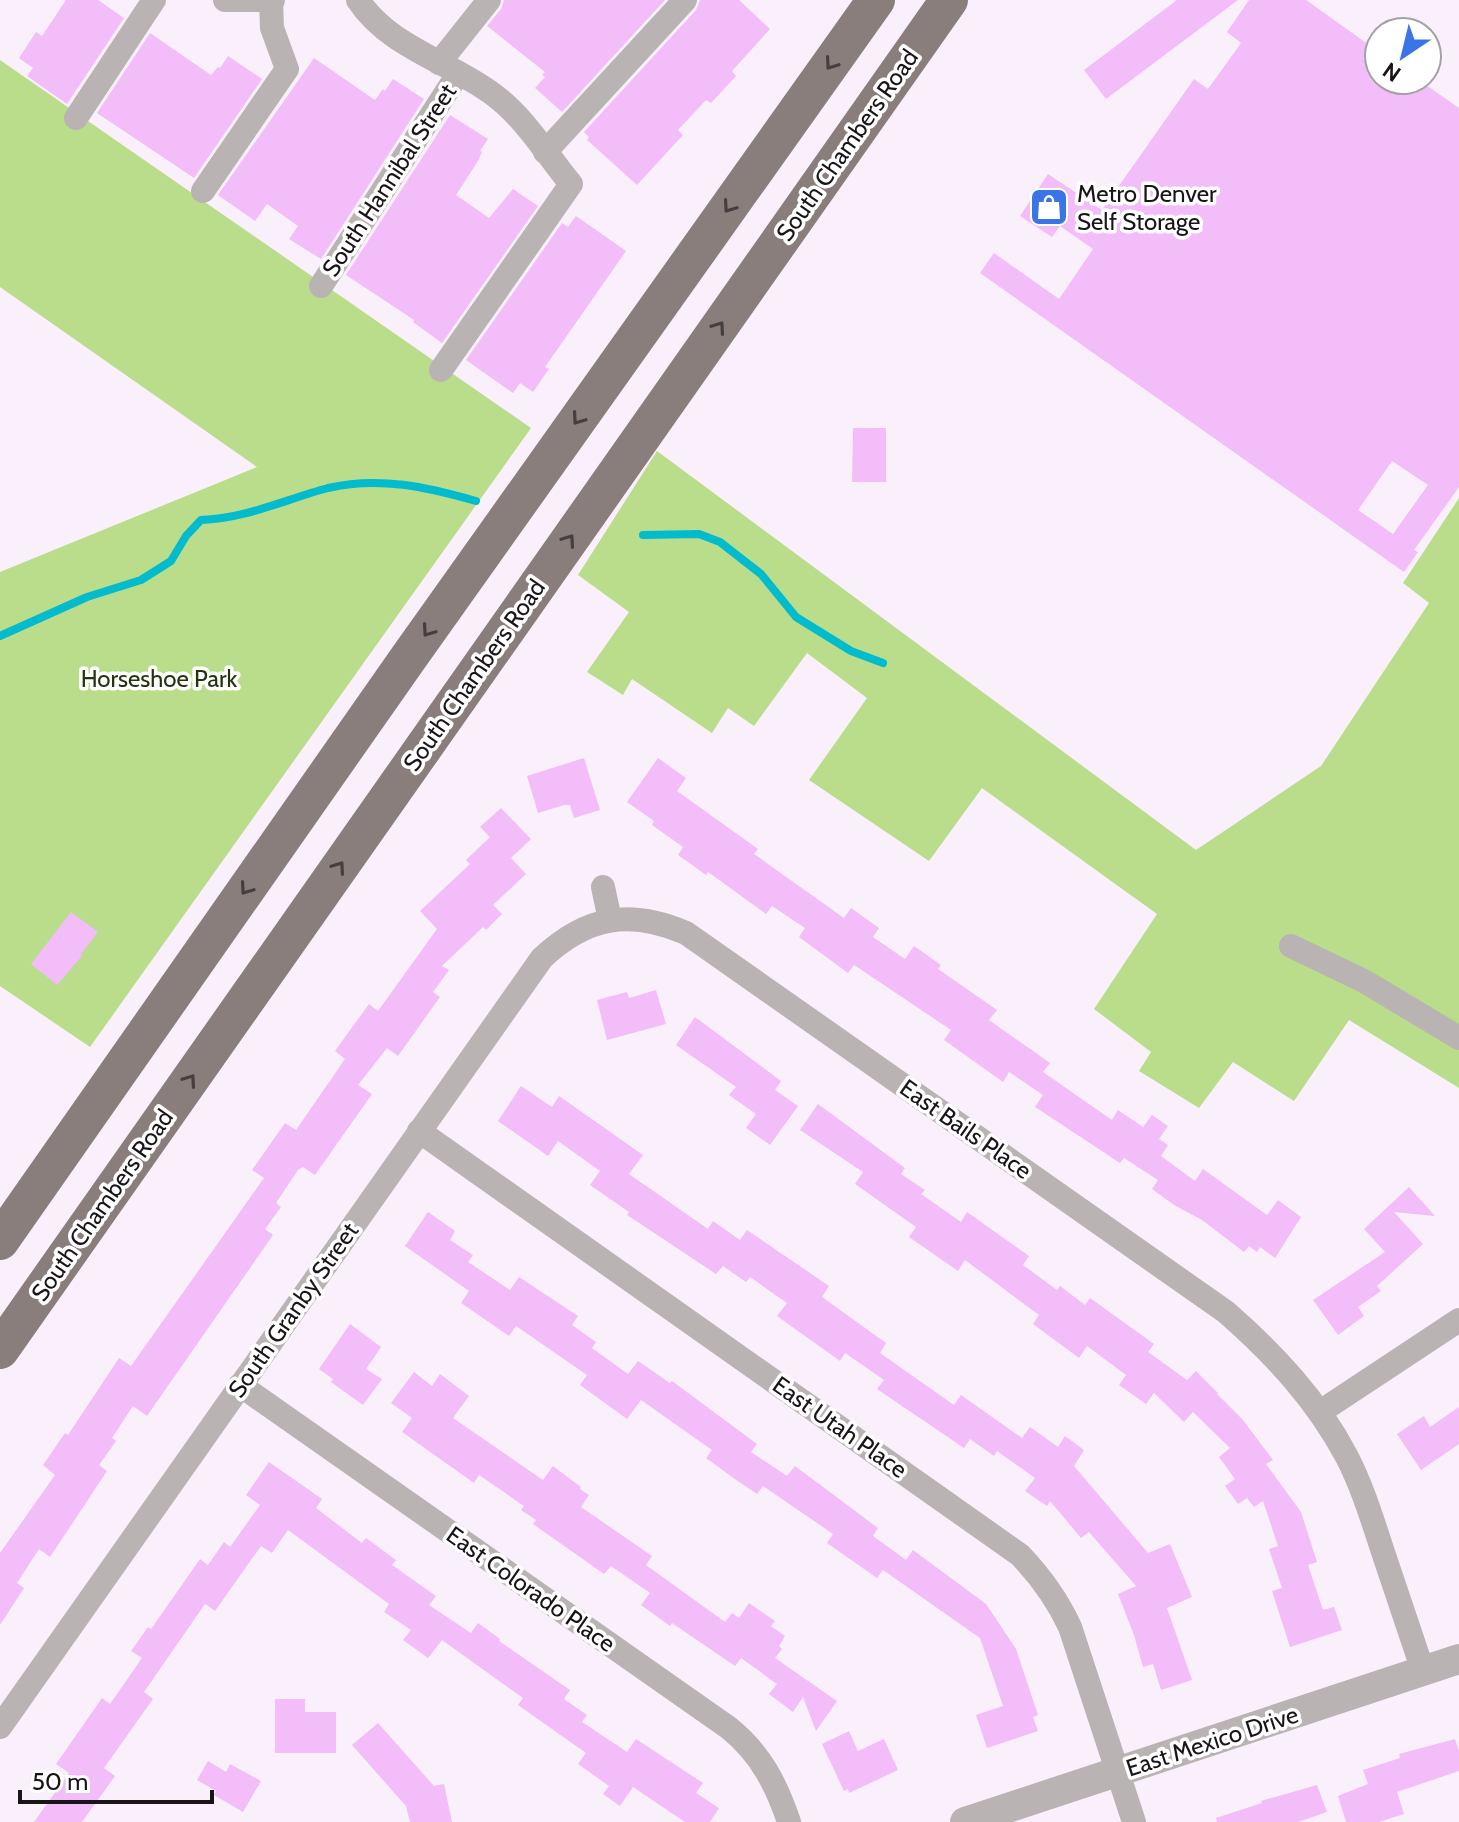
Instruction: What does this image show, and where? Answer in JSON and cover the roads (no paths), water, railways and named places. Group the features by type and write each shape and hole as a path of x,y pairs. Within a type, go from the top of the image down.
{"main road":[{"path":"0,1241 417,645 876,0"},
{"name":"South Chambers Road","path":"0,1350 949,0"}],"street":[{"path":"76,118 154,0"},
{"path":"203,191 287,69 272,28 272,0 225,0"},
{"name":"South Hannibal Street","path":"358,0 370,19 386,33 494,94 513,111 571,184 441,370"},
{"path":"449,68 489,0"},
{"path":"545,152 685,0"},
{"name":"South Hannibal Street","path":"321,286 449,68"},
{"path":"603,887 610,920"},
{"name":"East Bails Place","path":"610,920 640,918 664,923 697,940 1226,1312 1281,1364 1320,1412 1347,1457 1366,1499 1423,1671"},
{"name":"South Granby Street","path":"0,1727 542,958 559,941 580,929 610,920"},
{"path":"1291,946 1340,968 1459,1038"},
{"name":"East Utah Place","path":"419,1131 1020,1555 1057,1600 1070,1627 1134,1822"},
{"path":"1320,1412 1459,1320"},
{"name":"East Colorado Place","path":"240,1385 729,1728 763,1762 778,1788 789,1822"},
{"name":"East Mexico Drive","path":"965,1822 1459,1659"}],"waterway":[{"path":"0,636 87,597 141,580 171,561 186,536 201,520 249,512 328,488 366,483 403,485 476,501"},
{"path":"643,535 699,534 720,542 761,574 796,617 851,651 883,663"}],"place":[{"name":"Metro Denver Self Storage","path":"1049,207"}],"park label":[{"name":"Horseshoe Park","path":"159,678"}]}
